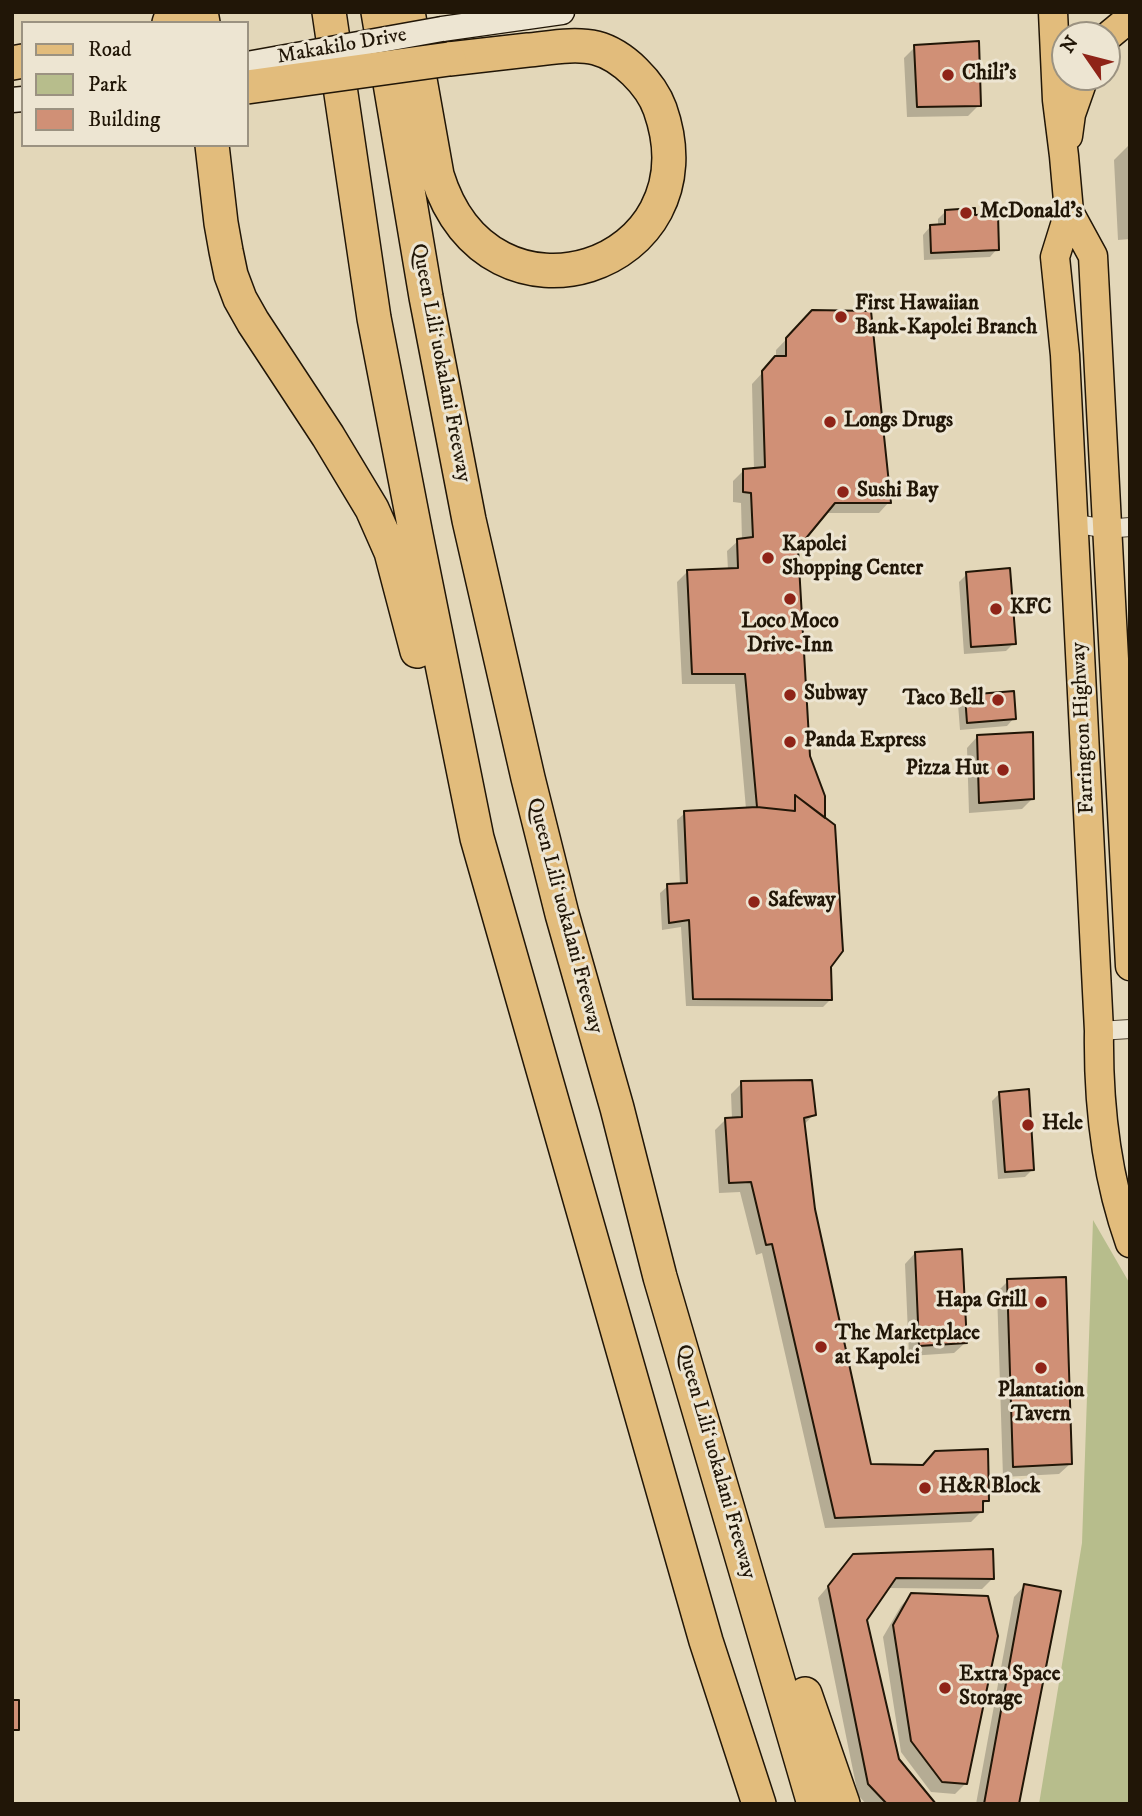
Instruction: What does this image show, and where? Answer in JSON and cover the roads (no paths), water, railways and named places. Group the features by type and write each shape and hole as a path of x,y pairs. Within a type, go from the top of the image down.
{"highway":[{"path":"328,12 374,318 477,838 706,1641 759,1804"},
{"name":"Queen Liliʻuokalani Freeway","path":"378,12 424,283 469,520 531,792 660,1278 814,1804"},
{"path":"248,86 446,44 599,49 640,76 657,101 665,127 669,167 663,195 657,209 640,233 621,249 597,262 557,271 516,265 477,242 456,219 437,176 408,12"},
{"path":"212,147 221,223 231,275 240,299 372,509 391,552 441,747 477,838"},
{"path":"617,1108 682,1281 795,1666 843,1804"},
{"path":"610,1301 662,1545 738,1804"}],"main road":[{"name":"Makakilo Drive","path":"248,64 446,44 562,12"},
{"name":"Farrington Highway","path":"1053,12 1057,100 1069,212 1055,257 1065,355 1099,1067 1109,1161 1120,1216 1130,1243"},
{"path":"1064,156 1071,114 1079,91"},
{"name":"Farrington Highway","path":"1069,212 1093,256 1118,528 1130,966"}],"street":[{"path":"1073,523 1118,528"},
{"path":"1099,1031 1130,1029"}],"place":[{"name":"Chili's","path":"948,75"},
{"name":"McDonald's","path":"966,213"},
{"name":"First Hawaiian Bank-Kapolei Branch","path":"841,317"},
{"name":"Longs Drugs","path":"830,422"},
{"name":"Sushi Bay","path":"843,492"},
{"name":"Kapolei Shopping Center","path":"768,558"},
{"name":"Loco Moco Drive-Inn","path":"790,599"},
{"name":"KFC","path":"996,609"},
{"name":"Subway","path":"790,695"},
{"name":"Taco Bell","path":"998,700"},
{"name":"Panda Express","path":"790,742"},
{"name":"Pizza Hut","path":"1003,770"},
{"name":"Safeway","path":"754,902"},
{"name":"Hele","path":"1028,1125"},
{"name":"Hapa Grill","path":"1041,1302"},
{"name":"The Marketplace at Kapolei","path":"821,1347"},
{"name":"Plantation Tavern","path":"1041,1368"},
{"name":"H&R Block","path":"925,1488"},
{"name":"Extra Space Storage","path":"945,1688"}]}
